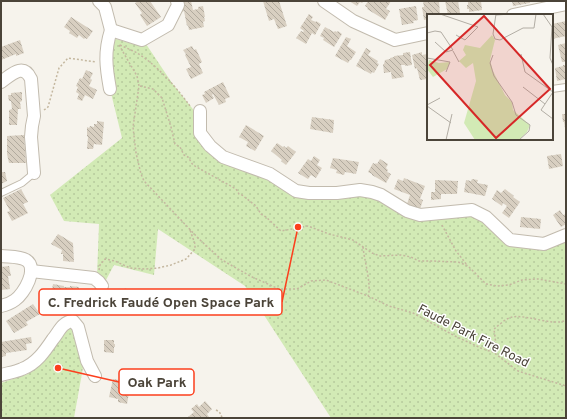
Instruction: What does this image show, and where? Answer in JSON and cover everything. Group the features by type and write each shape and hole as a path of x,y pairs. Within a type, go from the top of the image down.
{"street":[{"path":"100,1 104,7 111,30 106,53 110,89"},
{"path":"111,30 142,40 168,25 178,5 177,1"},
{"path":"324,1 353,21 395,40 427,33"},
{"path":"518,14 566,4"},
{"path":"1,82 19,70 22,70 29,75 31,79 34,116 31,137 34,173"},
{"path":"200,114 200,133 210,146 223,157 270,174 296,191 309,193 337,193 360,190 372,192 407,211 420,215 472,210 486,217 510,240 544,244 566,235"},
{"path":"1,256 26,260 29,263 31,271 26,288 15,300 1,306"},
{"path":"31,271 94,278 102,286"},
{"path":"1,375 21,370 34,362 44,352 62,326 66,322 73,321 78,327 87,361 95,376"}],"lane":[{"path":"553,89 566,86"},
{"path":"1,193 22,183 34,173"}],"path":[{"name":"Faude Park Fire Road","path":"200,114 195,115 172,83 146,58 119,45 137,76 139,86 133,127 136,153 144,181 222,260 250,276 279,289 297,289 311,281 326,280 368,296 389,306 413,313 455,336 493,352 518,371 566,386"},
{"path":"34,116 48,107 59,68 68,58 106,63"},
{"path":"139,86 153,89 162,98 175,144 180,147 184,155 188,157 193,165 236,189 239,194 256,206 261,214 281,231 308,226 329,234 353,240 372,253 380,256 401,255 411,257 419,261 431,260 458,262 468,266"},
{"path":"438,213 440,223 456,251 468,266 486,284 497,286 509,285 522,280 538,279 566,284"},
{"path":"100,265 105,259 115,261 130,268 145,269 171,265 186,259 195,249 195,244 190,229"},
{"path":"363,246 369,286 368,296"},
{"path":"493,352 496,345 494,329 502,322 512,317 564,322 566,320"},
{"path":"216,410 222,418"}],"green space":[{"path":"116,39 131,43 146,44 172,83 200,118 210,146 289,187 360,190 407,211 472,210 511,240 544,244 566,235 566,418 331,418 245,286 158,229 154,275 114,265 106,280 97,276 99,224 64,221 50,195 122,138 110,89 112,42"},
{"path":"69,321 74,327 84,362 74,418 1,418 1,383 28,374"}],"building":[{"path":"138,1 150,1 161,17 147,26 140,15 142,13 135,3"},
{"path":"180,1 191,1 193,10 203,6 205,17 205,21 203,22 204,27 189,30 184,11 182,12"},
{"path":"263,1 279,1 287,26 278,29 274,19 269,21"},
{"path":"349,1 363,1 357,6"},
{"path":"368,1 391,1 386,9 390,11 385,20 367,9 368,8 365,6"},
{"path":"423,1 439,1 440,14 427,14 427,19 424,20 422,7 424,7"},
{"path":"445,1 458,1 460,13 448,14"},
{"path":"468,1 481,1 482,10 469,12 469,9 467,9"},
{"path":"512,1 530,1 530,3 513,6"},
{"path":"416,6 418,20 413,21 414,23 402,25 399,9"},
{"path":"309,14 313,17 311,20 321,24 315,35 312,33 306,44 296,38 301,31 304,31 300,28"},
{"path":"71,17 93,31 87,39 84,39 79,35 77,38 69,33 70,31 64,27"},
{"path":"566,21 566,36 553,39 553,24"},
{"path":"325,27 334,32 338,31 342,34 334,47 323,40 324,38 320,36"},
{"path":"346,37 351,39 347,46 356,52 348,63 335,56"},
{"path":"20,40 24,53 16,56 16,54 1,60 1,47"},
{"path":"566,43 566,62 562,62 558,45"},
{"path":"192,46 194,50 196,49 202,62 199,64 203,73 191,79 186,69 191,67 183,50"},
{"path":"366,48 371,51 368,55 378,61 377,63 379,64 374,73 372,72 371,74 356,66"},
{"path":"410,52 412,65 401,65 404,77 392,79 391,72 384,73 383,64 385,60"},
{"path":"422,52 422,55 427,54 427,79 420,80 417,68 415,69 412,55"},
{"path":"566,65 566,79 557,81 555,68"},
{"path":"86,70 93,73 89,86 97,90 93,99 85,95 82,101 77,99 79,94 76,92 78,87 76,86 80,78 82,79"},
{"path":"223,82 230,97 225,99 226,102 219,105 213,94 212,95 214,98 206,103 202,95 205,94 204,92"},
{"path":"22,92 22,101 20,102 21,109 18,109 17,125 9,125 9,110 12,109 11,101 9,101 8,95 11,95 11,93"},
{"path":"562,114 566,114 566,128 563,122"},
{"path":"312,117 334,120 333,133 310,129"},
{"path":"97,121 104,122 102,145 94,144 93,149 87,149 87,127 94,127 94,124 97,124"},
{"path":"246,125 264,136 255,151 246,146 248,142 239,137"},
{"path":"24,135 26,163 9,163 7,154 7,136"},
{"path":"277,143 286,148 288,146 296,152 286,165 271,151"},
{"path":"561,154 563,166 549,169 547,156"},
{"path":"314,156 320,160 317,165 322,168 316,178 311,175 308,179 298,173 308,159 311,161"},
{"path":"333,158 359,162 356,174 345,172 344,175 336,173 337,170 330,168"},
{"path":"380,159 388,164 386,168 388,170 387,172 391,174 386,183 368,172 373,163 377,164"},
{"path":"1,172 5,172 7,181 1,184"},
{"path":"404,178 425,186 420,199 423,200 420,209 407,204 410,195 394,189 398,179 403,181"},
{"path":"472,179 478,180 477,183 488,185 485,196 464,192 466,180 471,181"},
{"path":"435,180 458,181 457,194 441,194 441,199 431,200 431,192 435,192"},
{"path":"21,189 28,202 23,204 28,213 12,221 7,212 10,211 3,198"},
{"path":"505,189 520,202 509,218 502,213 507,206 503,203 502,206 492,199 497,190 501,193"},
{"path":"560,210 563,215 566,214 566,224 561,227 553,215"},
{"path":"521,217 541,219 540,229 520,227"},
{"path":"58,234 73,243 74,262 63,261 63,254 61,254 62,250 51,244"},
{"path":"9,266 11,276 8,276 10,289 1,290 1,267"},
{"path":"53,284 64,287 79,287 78,301 68,300 69,295 63,295 63,297 51,296"},
{"path":"125,288 144,300 137,311 116,299 120,292 122,293"},
{"path":"33,304 40,314 26,322 28,325 14,333 6,321"},
{"path":"31,337 32,343 26,344 27,350 6,353 6,356 1,357 1,342"},
{"path":"104,340 114,340 114,353 104,352"},
{"path":"113,379 131,382 127,404 118,402 118,399 109,397"},
{"path":"205,401 212,409 207,414 209,417 188,417 194,412 191,409 197,404 199,407"}],"place":[{"name":"C. Fredrick Faudé Open Space Park","path":"298,227"},
{"name":"Oak Park","path":"58,368"}]}
